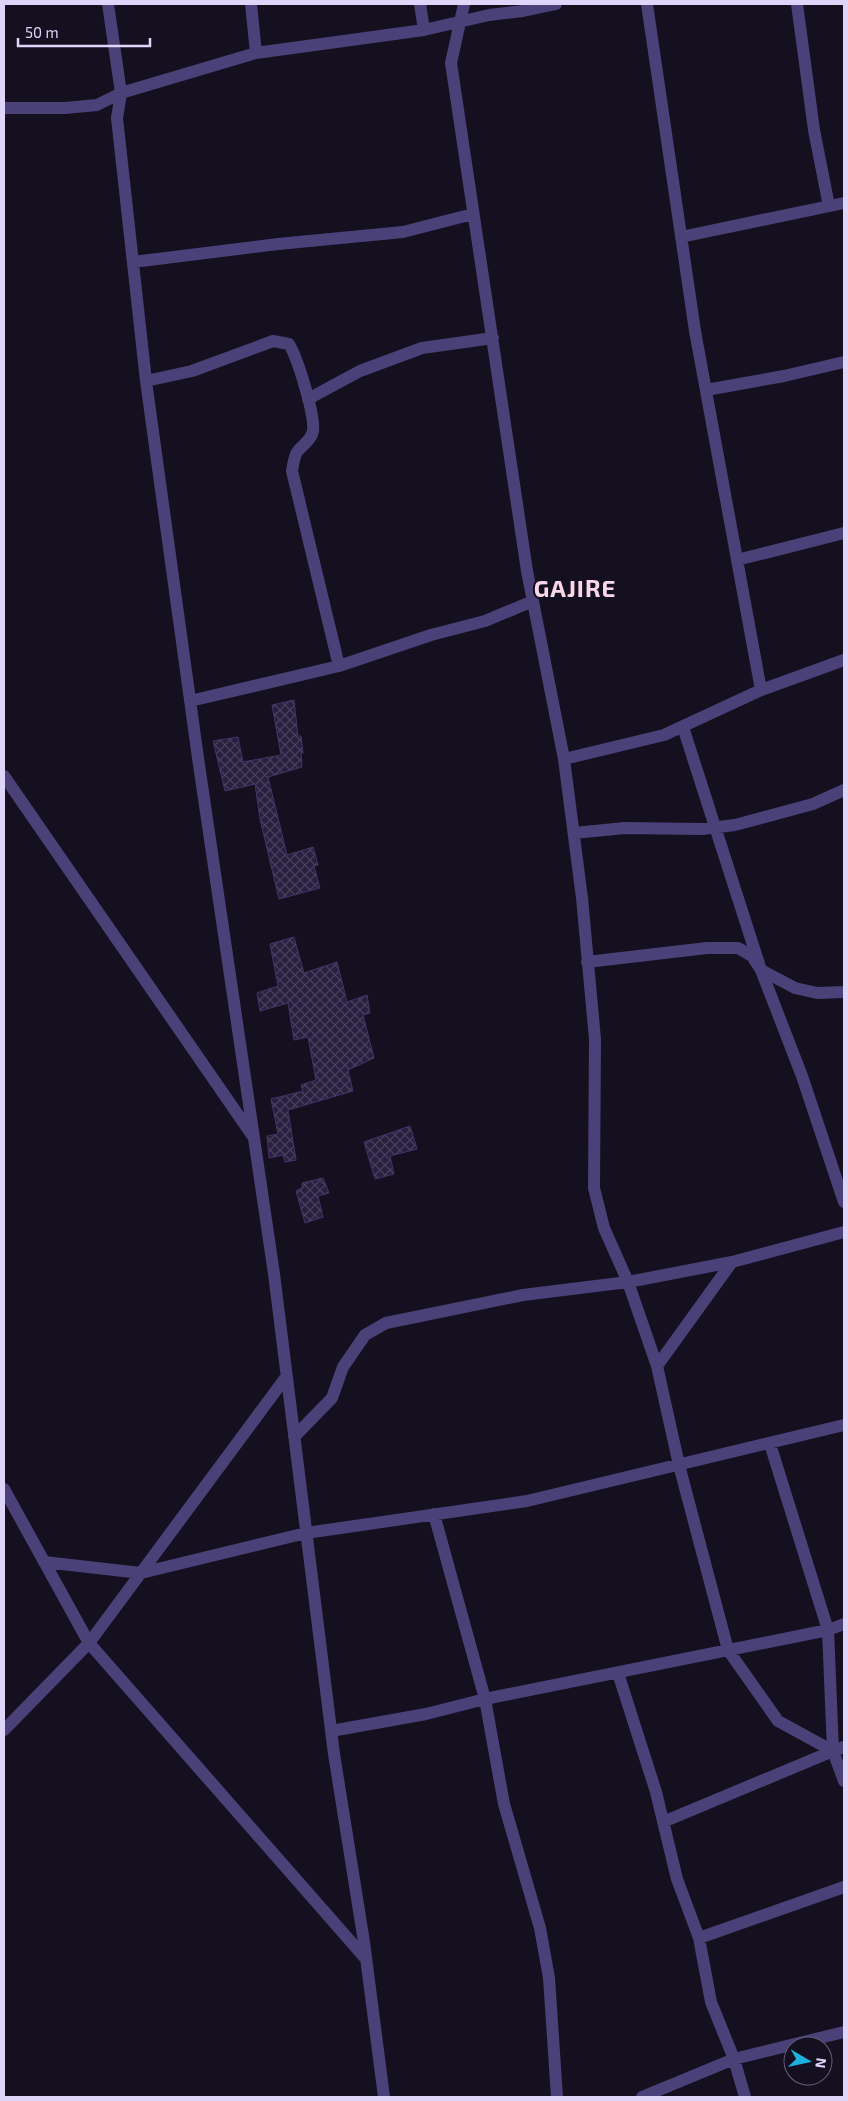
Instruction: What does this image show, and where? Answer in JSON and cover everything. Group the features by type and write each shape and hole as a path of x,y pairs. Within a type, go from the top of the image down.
{"street":[{"path":"108,4 121,93 117,118 146,381 286,1377 331,1731 366,1959 384,2097"},
{"path":"251,4 256,54"},
{"path":"420,4 424,30"},
{"path":"464,4 451,63 526,571 564,759 582,898 595,1040 594,1188 604,1228 628,1282 657,1366 679,1465 728,1650 778,1721 838,1749"},
{"path":"4,108 65,108 98,105 121,93 256,54 424,30 489,15 523,11 556,4"},
{"path":"647,4 695,331 761,690"},
{"path":"797,4 814,130 829,206"},
{"path":"682,237 844,203"},
{"path":"133,262 278,244 403,232 473,214"},
{"path":"308,399 360,371 422,348 493,338"},
{"path":"146,381 192,371 272,341 289,344 296,355 308,399 313,430 308,442 296,453 292,471 339,666"},
{"path":"706,390 784,376 844,362"},
{"path":"737,560 844,533"},
{"path":"190,701 339,666 431,635 484,621 533,601"},
{"path":"564,759 664,735 761,690 844,660"},
{"path":"683,726 761,970 841,1185 844,1202"},
{"path":"4,776 253,1137"},
{"path":"574,833 625,828 702,830 735,825 813,804 844,790"},
{"path":"587,962 707,948 738,948 752,956 761,970 795,988 817,993 844,992"},
{"path":"294,1437 332,1398 343,1368 365,1335 386,1323 523,1295 628,1282 732,1262 844,1232"},
{"path":"657,1366 732,1262"},
{"path":"4,1730 89,1644 286,1377"},
{"path":"44,1562 141,1573 306,1533 527,1501 844,1425"},
{"path":"770,1444 828,1630 838,1749 844,1781"},
{"path":"4,1489 89,1644 366,1959"},
{"path":"434,1514 485,1699 504,1804 540,1928 548,1970 557,2097"},
{"path":"331,1731 426,1714 485,1699 828,1630 844,1624"},
{"path":"618,1673 656,1792 676,1879 699,1938 711,2002 734,2059 745,2097"},
{"path":"663,1822 838,1749"},
{"path":"699,1938 844,1887"},
{"path":"642,2097 734,2059 844,2032"}],"building":[{"path":"294,700 298,736 301,736 302,767 268,777 287,855 313,847 318,865 314,866 320,888 279,899 260,819 255,784 225,791 213,741 238,737 243,762 281,755 272,705"},
{"path":"294,937 304,973 337,962 347,1002 367,995 370,1013 363,1015 374,1058 348,1070 353,1091 288,1110 296,1160 285,1162 283,1155 269,1158 267,1136 278,1134 271,1099 303,1091 301,1085 316,1080 308,1037 294,1040 288,1003 260,1011 257,993 278,986 270,944"},
{"path":"410,1126 417,1149 390,1156 394,1174 375,1179 364,1142"},
{"path":"323,1178 329,1193 318,1196 323,1217 305,1223 296,1191 302,1188 302,1183"}],"district":[{"name":"GAJIRE","path":"575,589"}]}
